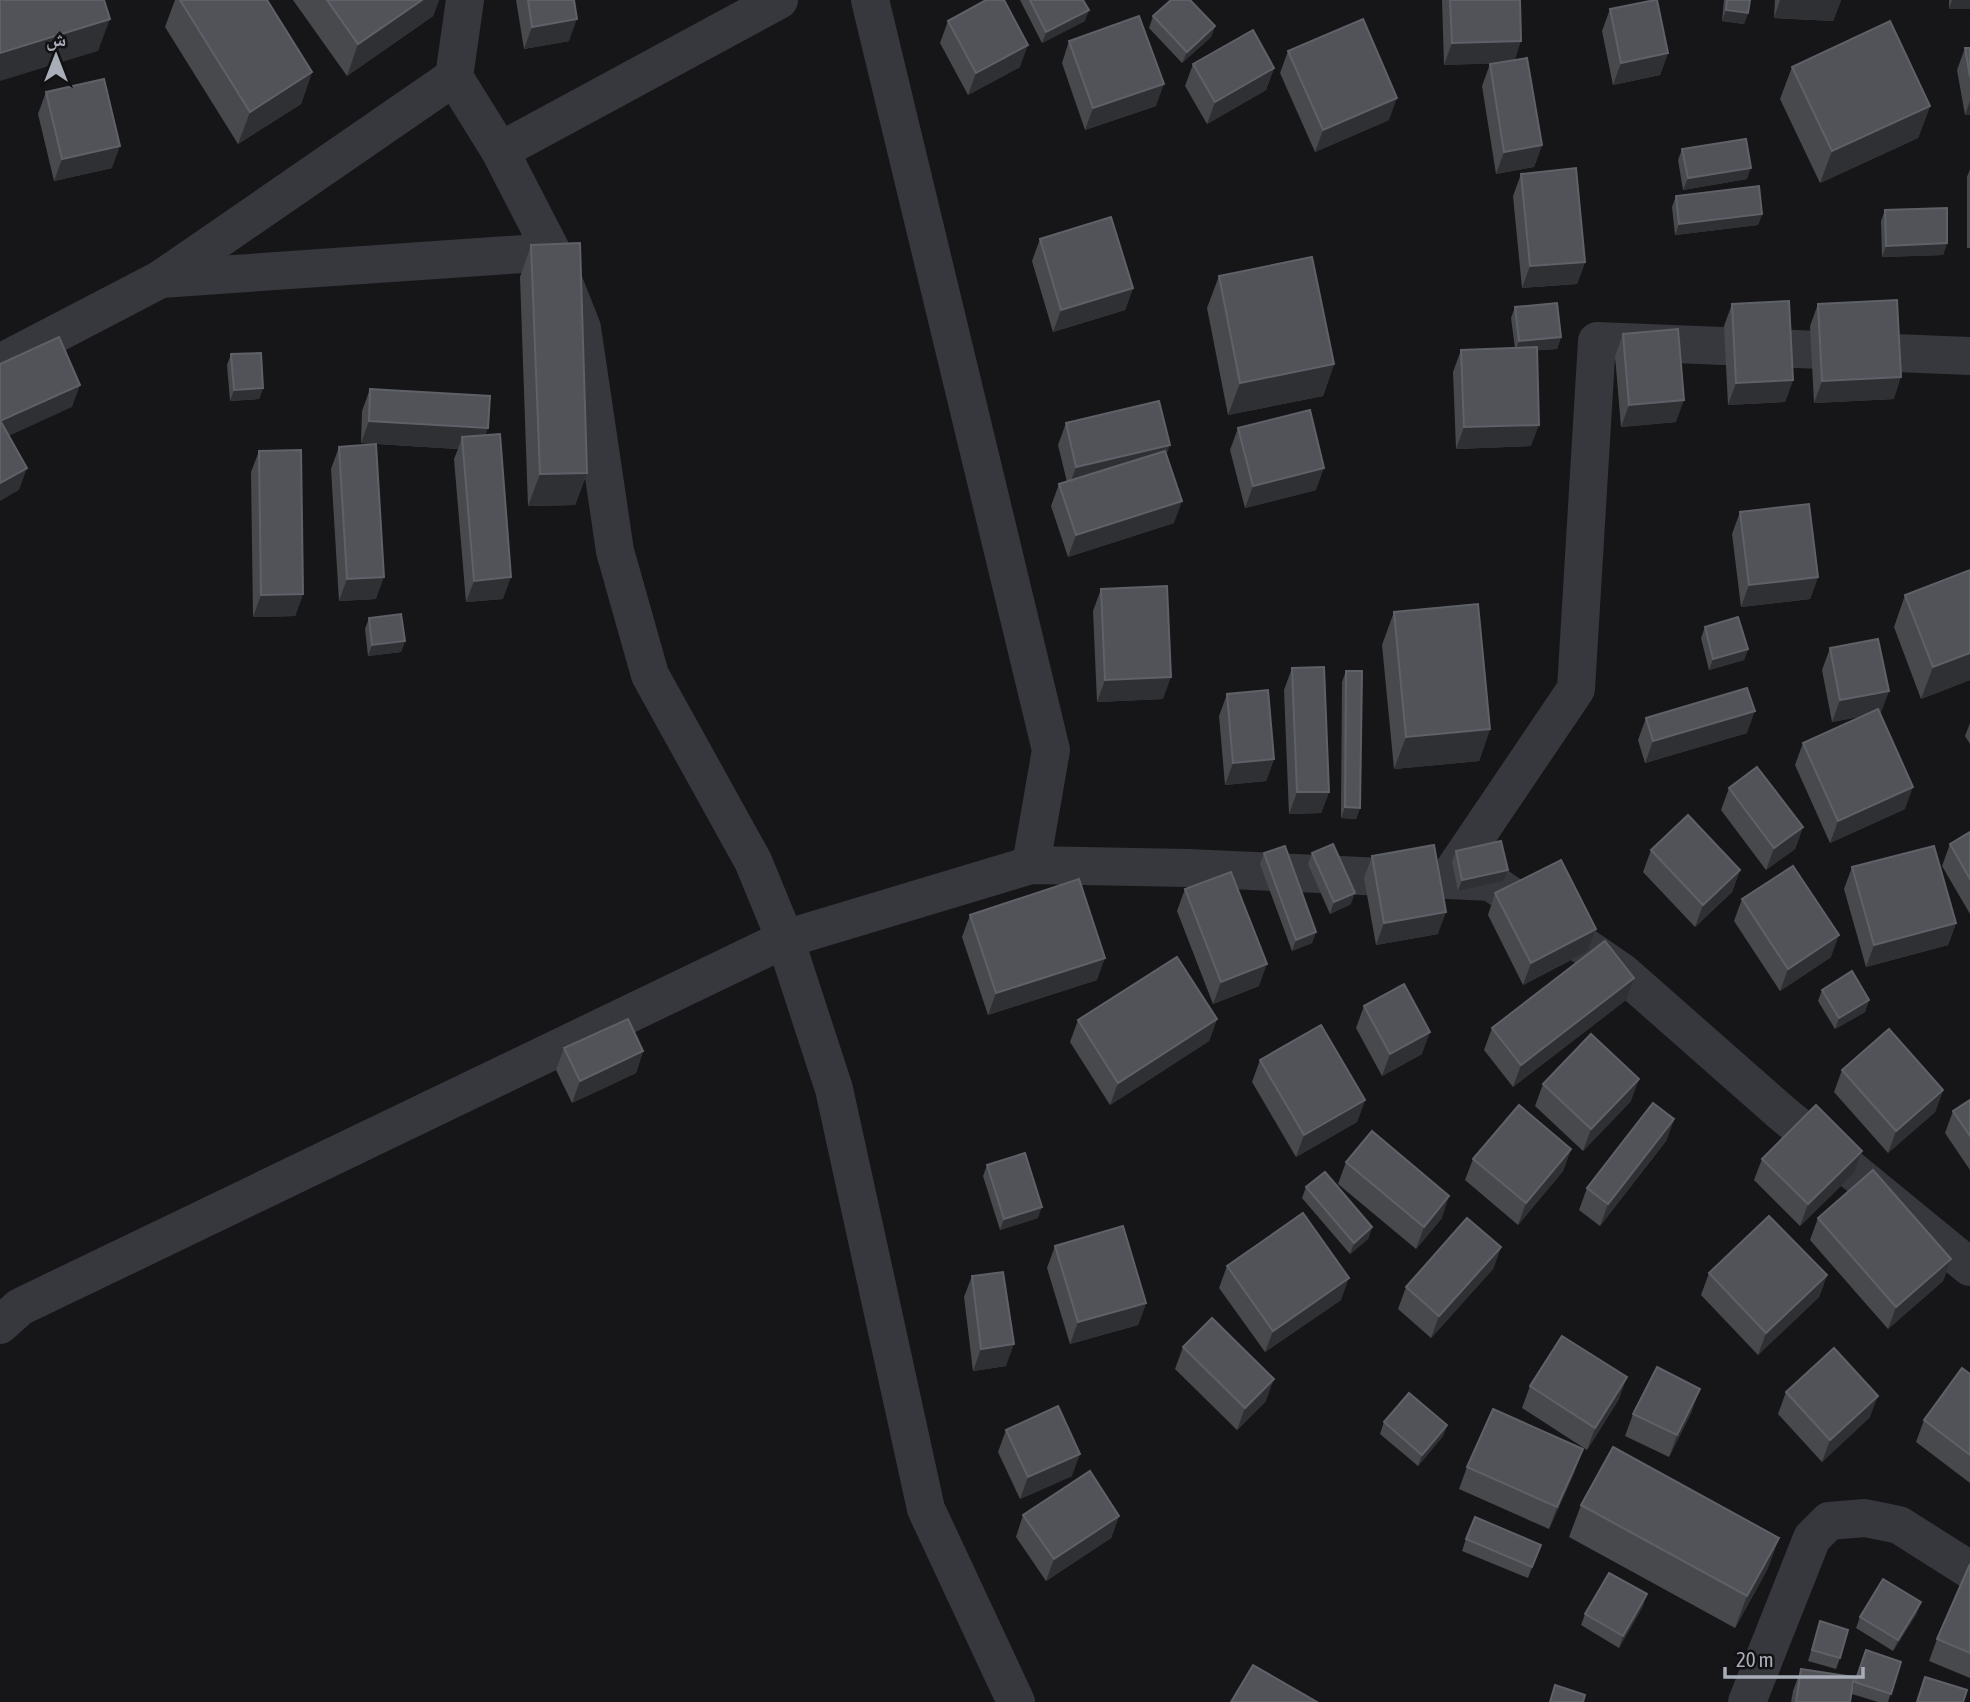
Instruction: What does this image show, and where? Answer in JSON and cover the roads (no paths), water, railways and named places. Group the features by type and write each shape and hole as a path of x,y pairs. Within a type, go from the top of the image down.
{"street":[{"path":"465,0 454,77 500,151 552,252 582,328 615,551 650,675 753,861 785,939 834,1089 926,1509 1016,1702"},
{"path":"500,151 779,0"},
{"path":"870,0 1051,750 1031,865"},
{"path":"0,363 160,279 454,77"},
{"path":"160,279 552,252"},
{"path":"1447,880 1576,689 1597,341 1970,356"},
{"path":"0,1325 19,1307 785,939 1031,865 1188,868 1491,882 1623,972 1783,1114 1970,1268"},
{"path":"1747,1702 1812,1538 1829,1521 1865,1518 1899,1525 1970,1570"}]}
